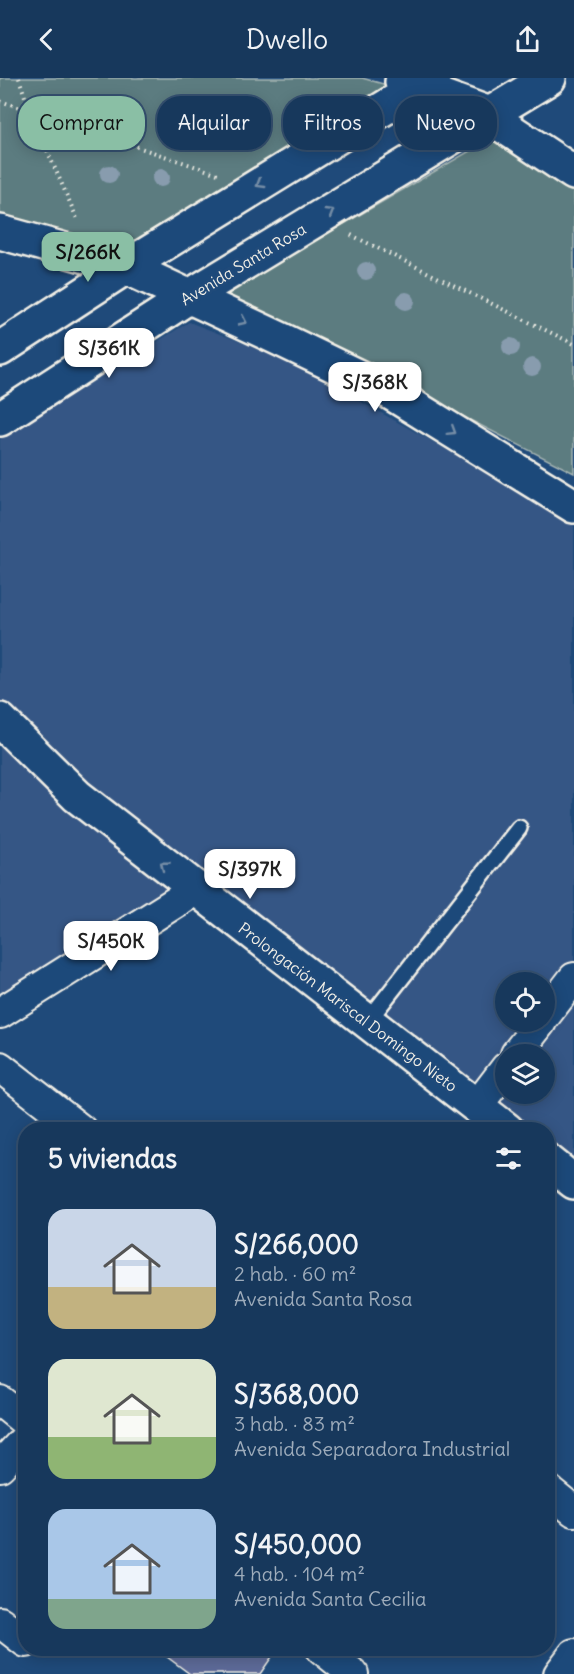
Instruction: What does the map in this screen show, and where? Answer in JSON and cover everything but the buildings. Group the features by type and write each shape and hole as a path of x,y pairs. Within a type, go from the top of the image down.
{"main road":[{"name":"Avenida Santa Rosa","path":"497,110 549,78"},
{"path":"0,349 255,187 415,81 449,96"},
{"path":"497,120 574,173"},
{"name":"Avenida Santa Rosa","path":"0,419 190,296 431,150"},
{"path":"0,232 126,267 190,296 388,391 574,506"},
{"name":"Prolongación Mariscal Domingo Nieto","path":"0,720 77,796 195,890 497,1122"},
{"path":"555,1167 574,1182"}],"street":[{"path":"0,1013 195,890"},
{"path":"555,1003 574,978"},
{"path":"524,1044 533,1032"},
{"path":"0,1066 71,1122"},
{"path":"477,1106 495,1082"},
{"path":"0,1401 18,1416"},
{"path":"0,1466 18,1447"},
{"path":"555,1496 574,1511"},
{"path":"0,1622 18,1636"},
{"path":"559,1674 574,1654"},
{"path":"331,1656 353,1674"}],"lane":[{"path":"368,1023 519,828"}],"path":[{"path":"19,78 25,96"},
{"path":"0,100 18,106"},
{"path":"145,149 255,187"},
{"path":"47,150 94,258"},
{"path":"318,219 574,344"}],"shaded area":[{"path":"189,322 282,358 534,498 574,526 574,1177 555,1162 555,1122 505,1122 198,876 0,995 0,439"}],"green space":[{"path":"0,78 362,78 387,85 370,96 283,96 283,150 287,150 126,255 0,222"},
{"path":"497,139 574,190 574,473 223,294 472,150 497,150"}]}
